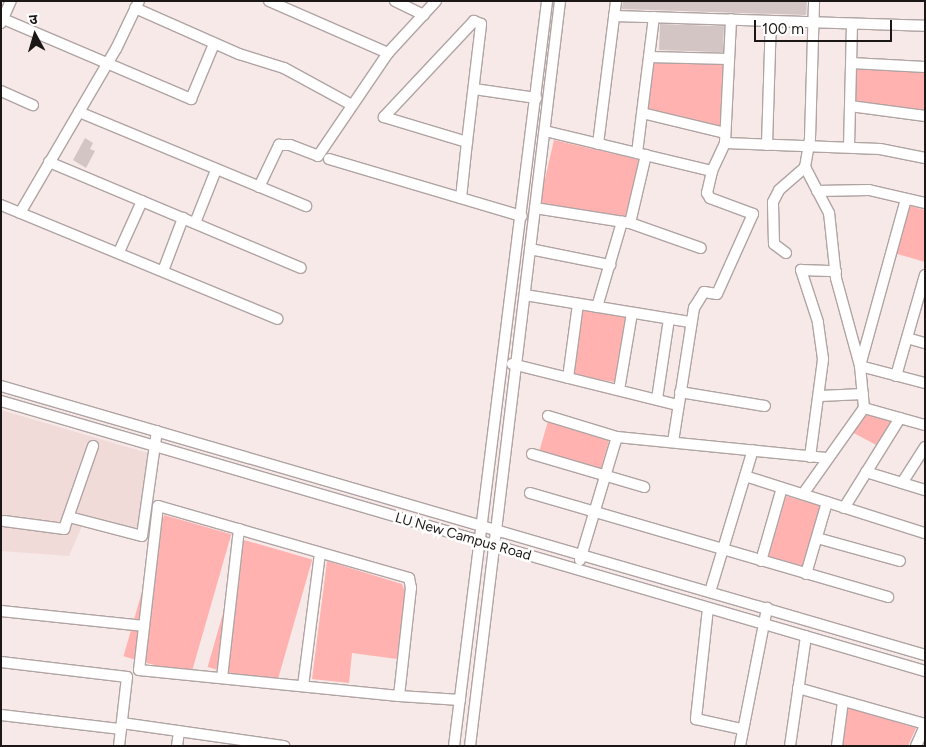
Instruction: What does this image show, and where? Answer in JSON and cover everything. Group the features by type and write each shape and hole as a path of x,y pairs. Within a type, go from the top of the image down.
{"street":[{"path":"11,1 2,20 191,99 214,44"},
{"path":"269,1 388,53"},
{"path":"395,1 424,15"},
{"path":"259,187 280,145 290,145 318,156 350,104 388,53 436,1"},
{"path":"454,746 504,362 547,1"},
{"path":"470,746 560,1"},
{"path":"598,144 616,1"},
{"path":"803,494 826,458 864,408 860,366 836,271 829,213 805,167 808,146 814,1"},
{"path":"20,213 107,64 137,5 214,44 284,68 350,104"},
{"path":"614,16 925,26"},
{"path":"597,307 626,223 641,154 642,113 654,17"},
{"path":"673,442 690,322 694,308 704,292 718,294 753,214 710,198 707,193 712,171 725,138 731,19"},
{"path":"461,198 481,24 474,21 384,117 467,142"},
{"path":"767,144 771,21"},
{"path":"849,147 852,24"},
{"path":"649,57 729,58"},
{"path":"851,63 925,67"},
{"path":"474,89 536,98"},
{"path":"1,91 33,105"},
{"path":"850,106 925,116"},
{"path":"78,112 306,206"},
{"path":"642,113 725,138 767,144 880,148 925,158"},
{"path":"545,131 712,171"},
{"path":"329,159 522,216"},
{"path":"49,162 301,268"},
{"path":"786,253 774,244 773,202 779,190 805,167"},
{"path":"195,223 216,170"},
{"path":"817,191 870,190 925,203"},
{"path":"860,366 906,199"},
{"path":"119,252 142,201"},
{"path":"1,206 119,252 277,319"},
{"path":"535,208 626,223 701,248"},
{"path":"163,271 183,218"},
{"path":"519,235 532,238"},
{"path":"530,249 610,265"},
{"path":"810,456 820,396 823,359 818,322 801,270 836,271"},
{"path":"896,376 925,275"},
{"path":"525,295 690,322"},
{"path":"568,378 578,304"},
{"path":"619,390 632,313"},
{"path":"657,399 669,319"},
{"path":"907,338 925,343"},
{"path":"504,362 678,405"},
{"path":"860,366 925,384"},
{"name":"LU New Campus Road","path":"1,386 925,655"},
{"path":"680,392 765,406"},
{"path":"820,396 863,394"},
{"name":"LU New Campus Road","path":"1,402 925,671"},
{"path":"864,408 925,425"},
{"path":"548,416 617,436 826,458"},
{"path":"844,508 900,418"},
{"path":"69,517 142,536 157,431"},
{"path":"577,570 617,436"},
{"path":"4,521 64,529 93,446"},
{"path":"902,483 925,448"},
{"path":"710,592 753,450"},
{"path":"532,454 644,487"},
{"path":"866,472 925,490"},
{"path":"745,476 844,508 923,529"},
{"path":"761,560 782,488"},
{"path":"530,493 888,598"},
{"path":"806,574 828,502"},
{"path":"399,696 411,588 409,578 158,506 139,670 399,696 460,700"},
{"path":"222,678 239,529"},
{"path":"817,538 900,561"},
{"path":"303,686 320,553"},
{"path":"708,608 696,719 742,729"},
{"path":"740,746 767,608"},
{"path":"1,611 144,626"},
{"path":"790,746 806,636"},
{"path":"1,662 127,677 120,746"},
{"path":"798,688 925,725 916,746"},
{"path":"837,746 843,701"},
{"path":"1,715 179,731 284,746"},
{"path":"177,746 179,731"}],"shaded area":[{"path":"652,61 725,65 722,127 647,111"},
{"path":"857,67 925,71 925,113 854,103"},
{"path":"554,140 639,160 624,223 539,203"},
{"path":"908,205 925,210 925,262 894,253"},
{"path":"582,309 625,316 615,382 572,375"},
{"path":"1,410 158,456 148,539 82,526 69,556 1,551"},
{"path":"868,413 893,420 878,446 850,431"},
{"path":"548,421 610,439 601,468 539,451"},
{"path":"786,496 822,506 804,567 769,557"},
{"path":"164,515 231,534 191,676 123,656"},
{"path":"244,540 312,560 276,686 208,667"},
{"path":"327,561 402,584 405,592 397,659 352,653 349,683 312,679"},
{"path":"848,707 916,728 908,746 843,746"}],"building":[{"path":"623,1 807,1 806,15 622,9"},
{"path":"660,24 724,26 723,52 659,50"},
{"path":"85,138 93,143 90,149 95,151 86,168 73,160"}]}
